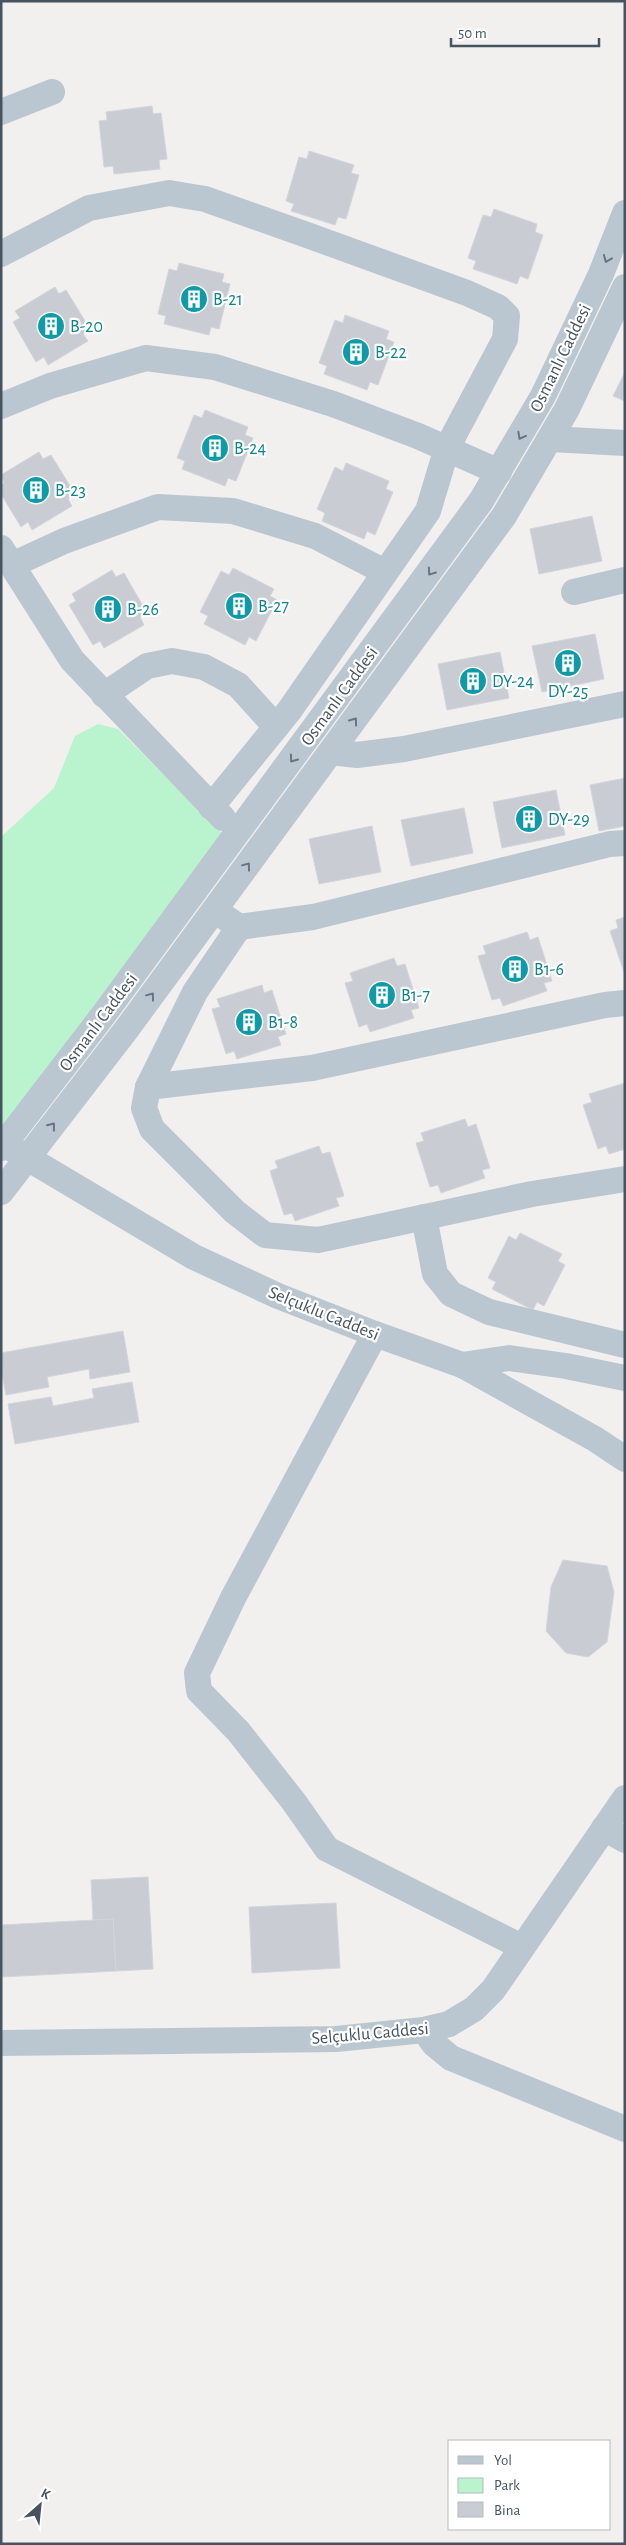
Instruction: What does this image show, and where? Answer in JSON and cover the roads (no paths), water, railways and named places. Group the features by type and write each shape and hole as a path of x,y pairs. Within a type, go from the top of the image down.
{"street":[{"path":"1,112 52,92"},
{"path":"1,254 89,208 169,193 205,199 483,300 498,307 507,316 505,339 447,448 428,511 276,727 211,807"},
{"name":"Osmanlı Caddesi","path":"3,1146 194,893 448,548 499,472 543,396 590,297 625,213"},
{"path":"590,297 622,302"},
{"name":"Osmanlı Caddesi","path":"1,1192 216,909 487,540 550,439 622,302"},
{"path":"1,406 50,386 146,358 215,367 333,404 447,448 499,472"},
{"path":"550,439 625,443"},
{"path":"239,832 211,807 72,660 7,556 64,541 158,507 233,511 315,536 385,572"},
{"path":"574,592 625,580"},
{"path":"104,695 147,666 172,660 204,667 238,685 276,727"},
{"path":"332,752 357,756 625,704"},
{"path":"625,843 610,844 313,916 239,928 196,992 148,1087 144,1108 152,1129 235,1212 265,1235 318,1240 532,1194 625,1179"},
{"path":"194,893 239,928"},
{"path":"148,1087 312,1068 605,1005 625,1004"},
{"name":"Selçuklu Caddesi","path":"3,1146 28,1158 194,1256 278,1296 375,1334 462,1365 595,1439 625,1459"},
{"path":"424,1217 435,1274 451,1294 489,1312 625,1345"},
{"path":"375,1334 233,1598 197,1673 199,1691 238,1731 294,1802 327,1850 522,1947"},
{"path":"462,1365 509,1358 566,1366 625,1378"},
{"name":"Selçuklu Caddesi","path":"1,2043 336,2039 424,2030 449,2024 474,2009 493,1990 522,1947 615,1834 625,1798"},
{"path":"424,2030 434,2044 451,2058 625,2129"}],"place":[{"name":"B-21","path":"194,299"},
{"name":"B-20","path":"51,326"},
{"name":"B-22","path":"356,352"},
{"name":"B-24","path":"215,448"},
{"name":"B-23","path":"36,490"},
{"name":"B-27","path":"239,606"},
{"name":"B-26","path":"108,609"},
{"name":"DY-25","path":"568,663"},
{"name":"DY-24","path":"473,681"},
{"name":"DY-29","path":"529,819"},
{"name":"B1-6","path":"515,969"},
{"name":"B1-7","path":"382,995"},
{"name":"B1-8","path":"249,1022"}]}
